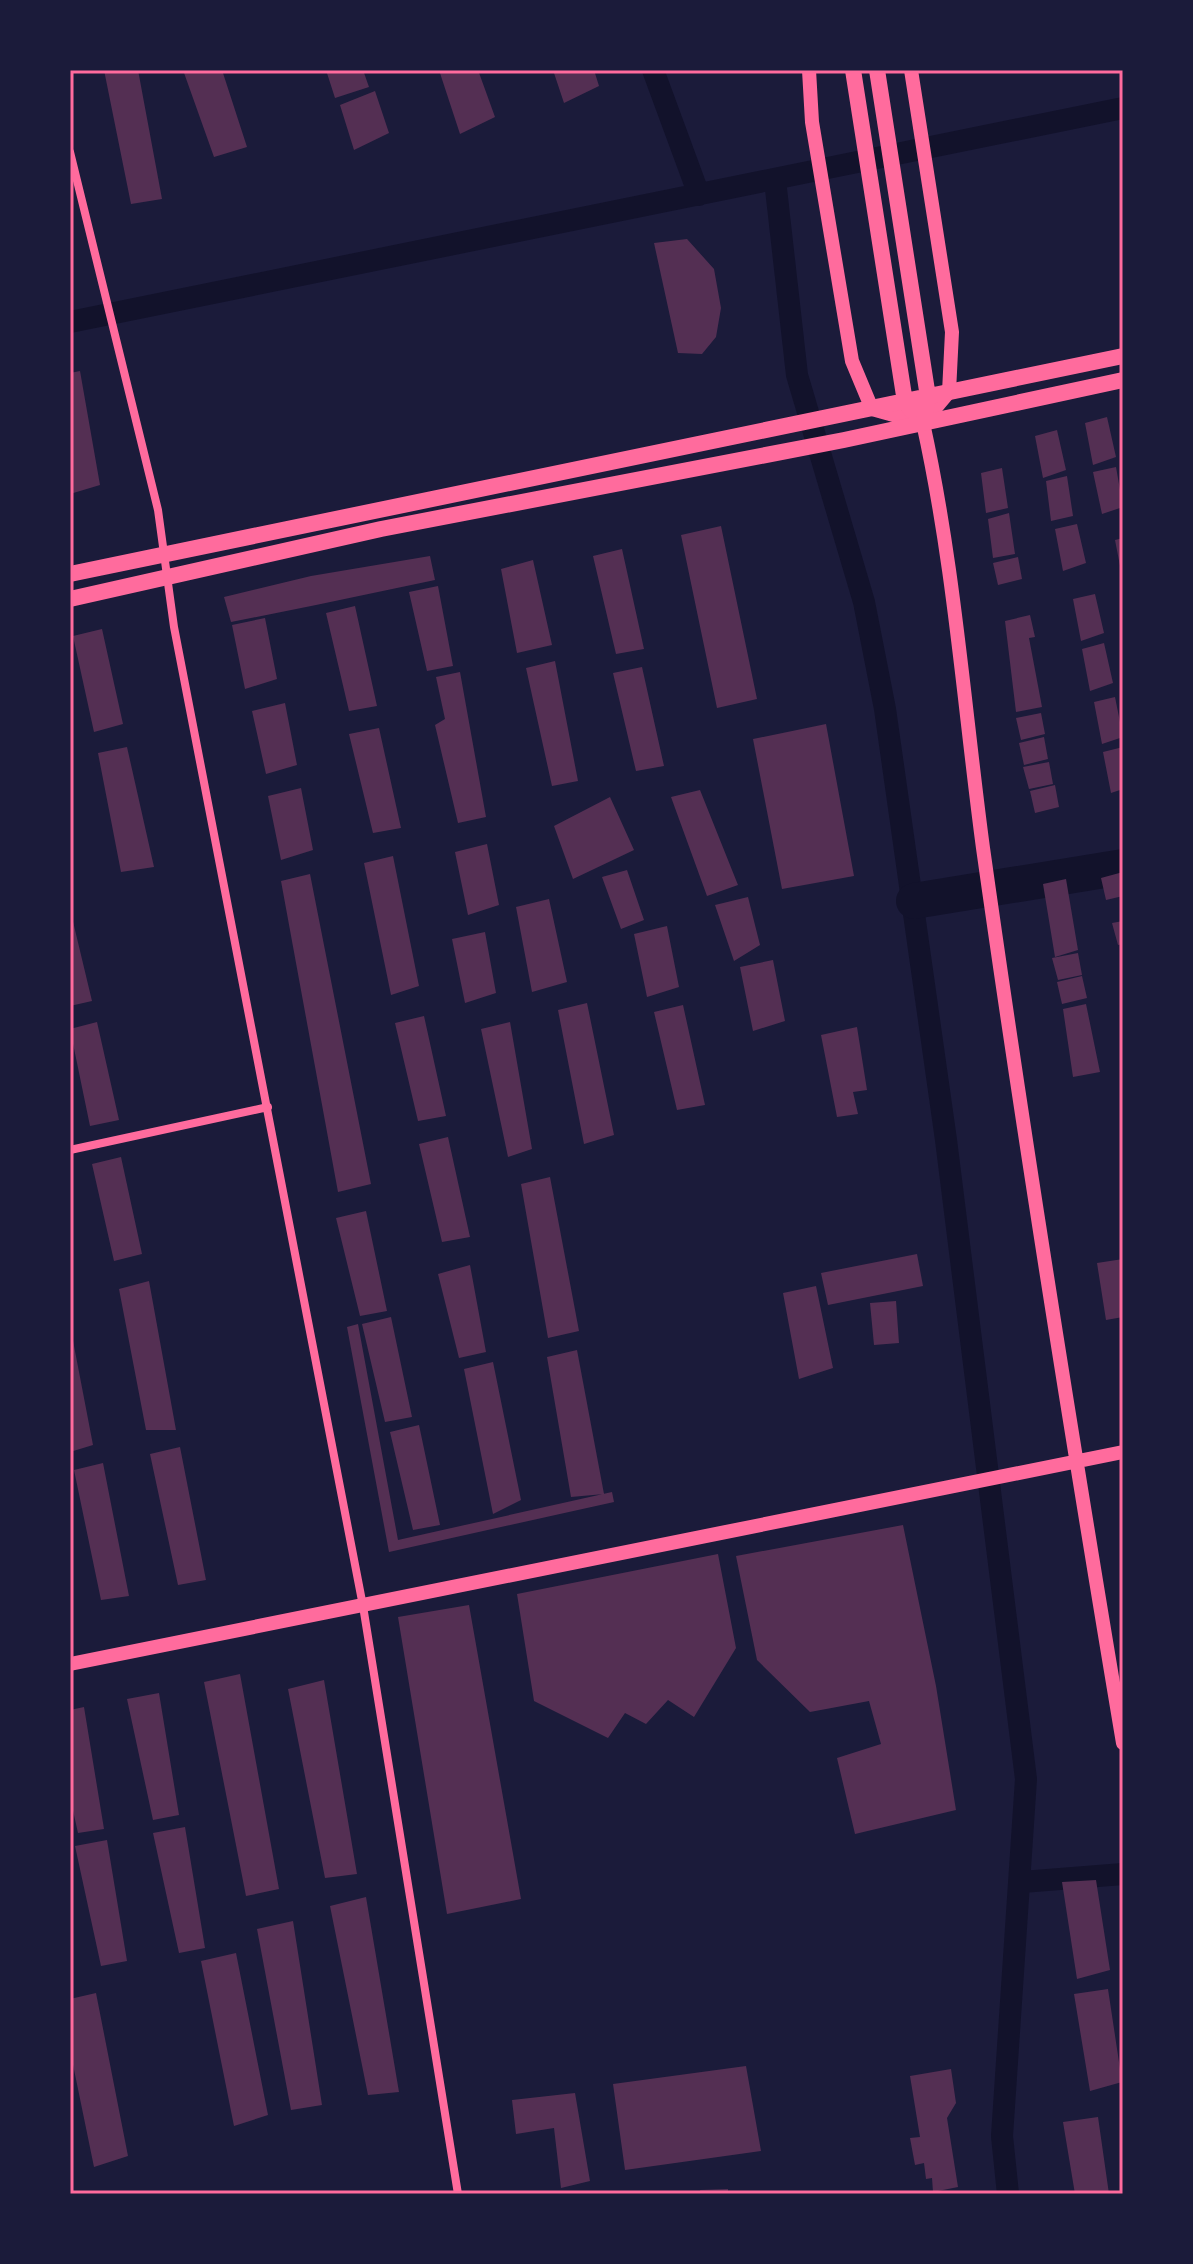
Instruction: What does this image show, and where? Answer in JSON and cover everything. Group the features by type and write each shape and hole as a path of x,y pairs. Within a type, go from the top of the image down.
{"main road":[{"path":"853,70 905,402 923,423"},
{"path":"877,70 928,397 923,423"},
{"path":"70,574 1123,356"},
{"path":"70,599 381,529 829,443 1123,380"}],"street":[{"path":"809,70 812,122 852,361 872,409 923,423"},
{"path":"911,70 952,332 949,392 923,423"},
{"path":"70,152 101,268 158,510 166,579 363,1606 458,2194"},
{"path":"923,423 942,508 984,852 1075,1461 1123,1743"},
{"path":"70,1150 268,1107"},
{"path":"70,1664 1123,1452"}],"building":[{"path":"104,70 138,70 162,199 131,204"},
{"path":"183,70 222,70 247,147 214,157"},
{"path":"326,70 363,70 369,87 335,98"},
{"path":"439,70 478,70 495,117 460,134"},
{"path":"553,70 594,70 599,86 564,103"},
{"path":"375,91 389,133 354,150 340,105"},
{"path":"687,239 714,269 721,308 716,337 702,354 678,353 654,243"},
{"path":"80,371 100,485 70,494 70,373"},
{"path":"1107,417 1116,457 1093,465 1085,423"},
{"path":"1057,430 1066,470 1043,478 1035,436"},
{"path":"1116,467 1123,507 1102,514 1093,472"},
{"path":"1002,468 1008,508 986,513 981,473"},
{"path":"1067,476 1073,516 1051,521 1046,481"},
{"path":"1009,513 1015,554 993,558 988,519"},
{"path":"1077,524 1086,563 1063,571 1055,529"},
{"path":"721,526 757,699 717,708 681,535"},
{"path":"1123,538 1123,576 1122,576 1115,540"},
{"path":"622,549 644,649 616,654 593,556"},
{"path":"430,556 435,580 231,622 224,597 311,576"},
{"path":"1018,557 1022,579 998,585 993,563"},
{"path":"533,560 552,645 517,653 501,569"},
{"path":"438,586 453,666 427,671 409,592"},
{"path":"1095,594 1104,633 1081,641 1073,599"},
{"path":"355,606 377,706 349,711 326,613"},
{"path":"1030,615 1035,637 1029,638 1042,707 1016,712 1005,621"},
{"path":"265,618 277,679 245,689 232,625"},
{"path":"102,629 123,724 94,732 73,636"},
{"path":"1104,643 1113,683 1090,691 1082,649"},
{"path":"555,661 578,781 552,786 526,668"},
{"path":"642,667 664,766 636,771 613,673"},
{"path":"460,672 486,817 458,823 435,725 445,719 436,677"},
{"path":"1115,697 1123,737 1102,744 1094,702"},
{"path":"285,703 297,765 266,774 252,711"},
{"path":"1041,713 1045,734 1021,740 1016,718"},
{"path":"826,724 854,876 782,889 753,739"},
{"path":"379,728 401,828 373,833 349,734"},
{"path":"1044,737 1048,759 1024,765 1019,743"},
{"path":"127,747 154,867 121,872 98,753"},
{"path":"1123,747 1123,789 1111,793 1103,752"},
{"path":"1049,762 1053,784 1029,789 1023,767"},
{"path":"1055,785 1059,807 1035,813 1030,791"},
{"path":"301,788 313,850 281,860 268,796"},
{"path":"700,790 738,885 707,896 671,797"},
{"path":"610,797 634,850 573,879 554,826"},
{"path":"487,844 499,905 468,915 455,852"},
{"path":"393,856 419,986 391,995 364,863"},
{"path":"627,870 644,920 621,929 602,877"},
{"path":"1123,872 1123,896 1106,900 1101,878"},
{"path":"310,874 371,1184 338,1192 281,881"},
{"path":"1066,879 1078,950 1055,957 1043,884"},
{"path":"748,897 760,945 734,961 715,905"},
{"path":"549,899 567,982 532,992 516,907"},
{"path":"70,909 92,1001 70,1006"},
{"path":"1123,921 1123,944 1118,945 1112,923"},
{"path":"667,926 679,987 647,997 634,934"},
{"path":"485,932 496,993 465,1003 452,939"},
{"path":"1078,953 1082,975 1058,980 1052,958"},
{"path":"773,960 785,1021 753,1031 740,967"},
{"path":"1082,976 1087,998 1062,1004 1057,982"},
{"path":"587,1003 614,1135 584,1144 558,1010"},
{"path":"1086,1004 1100,1072 1073,1077 1063,1009"},
{"path":"683,1005 705,1105 677,1110 654,1012"},
{"path":"424,1016 446,1116 418,1121 395,1023"},
{"path":"97,1022 119,1120 90,1126 70,1029"},
{"path":"510,1022 532,1149 508,1157 481,1029"},
{"path":"857,1027 867,1090 853,1092 858,1114 837,1117 821,1035"},
{"path":"448,1137 470,1237 442,1242 419,1144"},
{"path":"121,1157 142,1254 114,1261 92,1164"},
{"path":"550,1177 579,1331 548,1338 521,1184"},
{"path":"366,1211 387,1311 360,1316 336,1218"},
{"path":"917,1254 923,1286 828,1305 821,1273"},
{"path":"1123,1259 1123,1317 1106,1320 1097,1263"},
{"path":"470,1265 486,1352 459,1358 438,1274"},
{"path":"149,1281 176,1430 146,1430 119,1289"},
{"path":"816,1286 833,1368 799,1379 783,1293"},
{"path":"896,1301 899,1343 874,1345 870,1303"},
{"path":"391,1317 412,1417 385,1422 362,1324"},
{"path":"358,1324 398,1540 612,1492 614,1502 389,1552 347,1327"},
{"path":"70,1325 93,1445 70,1452"},
{"path":"577,1350 604,1494 571,1497 547,1357"},
{"path":"493,1362 521,1500 493,1514 464,1369"},
{"path":"419,1425 440,1525 413,1530 390,1432"},
{"path":"180,1447 206,1580 178,1585 150,1454"},
{"path":"103,1463 129,1596 101,1600 74,1470"},
{"path":"903,1525 936,1686 956,1810 855,1834 837,1758 881,1744 869,1701 810,1712 757,1660 736,1556"},
{"path":"718,1554 736,1648 694,1717 668,1700 646,1724 625,1713 608,1738 534,1701 517,1594"},
{"path":"469,1605 521,1899 447,1914 398,1617"},
{"path":"240,1674 279,1889 246,1896 204,1682"},
{"path":"324,1680 357,1874 325,1878 288,1689"},
{"path":"159,1693 179,1815 153,1820 127,1699"},
{"path":"84,1707 104,1829 78,1833 70,1797 70,1710"},
{"path":"185,1827 205,1948 179,1953 153,1833"},
{"path":"107,1840 127,1961 101,1966 75,1846"},
{"path":"1096,1880 1110,1970 1077,1979 1062,1882"},
{"path":"366,1897 399,2092 368,2095 330,1906"},
{"path":"293,1921 322,2105 291,2110 257,1929"},
{"path":"236,1953 268,2115 234,2126 201,1961"},
{"path":"1108,1989 1122,2082 1090,2091 1074,1994"},
{"path":"96,1993 128,2156 94,2167 70,2050 70,1999"},
{"path":"746,2066 761,2151 625,2170 613,2084"},
{"path":"951,2069 956,2103 947,2118 958,2187 933,2192 932,2178 926,2179 924,2163 915,2165 910,2138 920,2137 910,2076"},
{"path":"575,2093 590,2181 561,2188 554,2128 516,2134 512,2100"},
{"path":"1098,2117 1109,2194 1075,2194 1063,2122"},
{"path":"728,2189 728,2194 701,2194 700,2190"}],"waterway":[{"path":"653,70 699,195"},
{"path":"70,322 1123,108"},
{"path":"775,180 797,375 864,602 885,709 946,1140 1026,1779 1002,2136 1008,2194"},
{"path":"914,901 1123,867"},
{"path":"1022,1882 1123,1874"}]}
